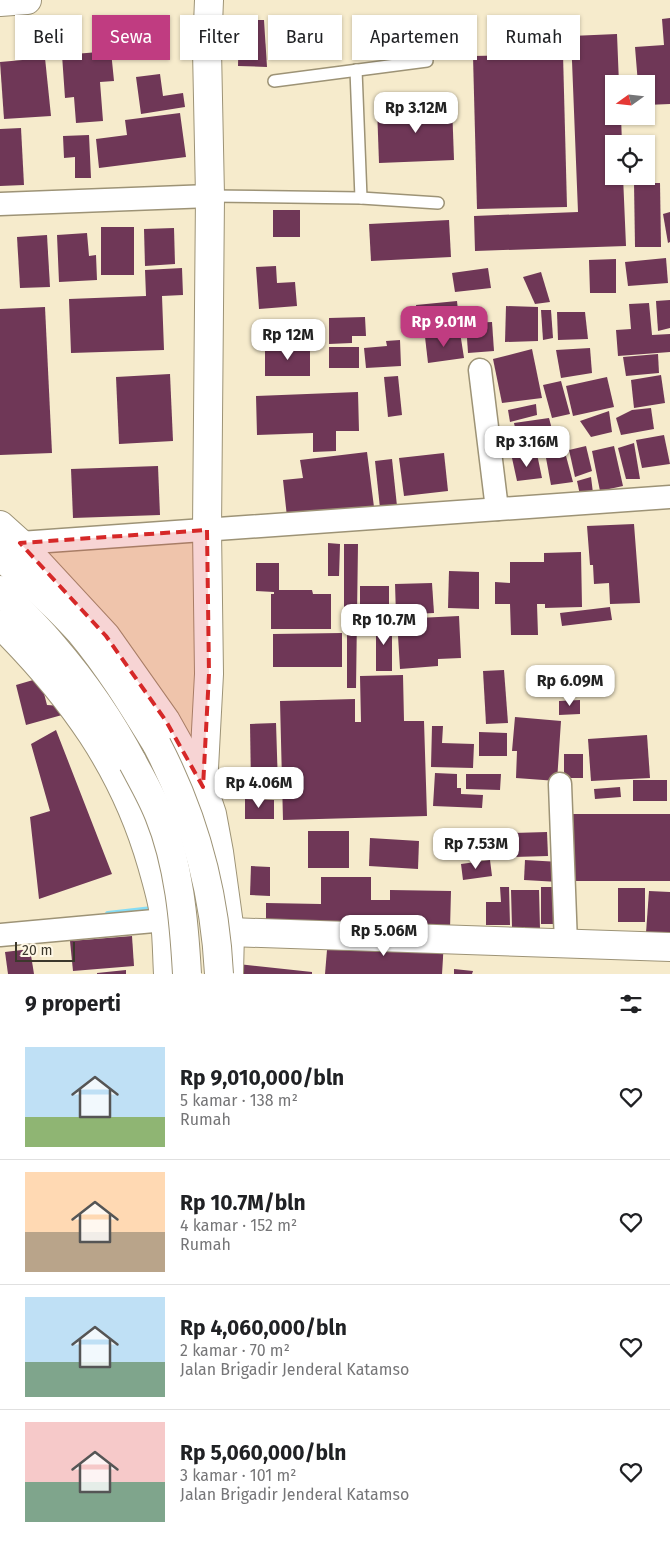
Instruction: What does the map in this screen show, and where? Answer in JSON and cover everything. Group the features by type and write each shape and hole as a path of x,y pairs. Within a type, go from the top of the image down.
{"main road":[{"path":"0,2 27,0"},
{"path":"144,838 203,787 209,674 207,530 210,196 207,50 209,0"},
{"path":"0,525 24,576 80,632 117,681 157,745 174,777 201,858 214,927 218,974"},
{"path":"10,549 106,636 166,721 203,787 212,814 219,852 230,932 229,974"},
{"path":"0,590 53,646 93,697 118,735 159,814 174,866 186,948 187,974"},
{"path":"0,624 27,651 71,703 99,743 131,804 156,878 165,920 168,974"},
{"path":"230,932 670,947"}],"street":[{"path":"0,204 210,196"},
{"path":"480,370 497,509"},
{"path":"10,549 207,530 670,497"},
{"path":"560,784 566,944"},
{"path":"0,935 165,920"}],"lane":[{"path":"274,81 427,61"},
{"path":"356,70 361,198"},
{"path":"210,196 361,198 438,202"}],"highlighted area":[{"path":"207,530 209,674 203,787 166,721 106,636 20,543"}],"building":[{"path":"670,18 670,104 655,105 655,75 637,75 635,47 664,45 662,19"},
{"path":"258,20 264,20 267,67 238,66 238,60 258,60"},
{"path":"617,34 619,75 605,75 605,125 621,125 622,135 605,135 605,185 623,185 626,246 475,251 474,216 578,212 572,60 580,60 580,36"},
{"path":"82,53 92,53 92,60 112,60 114,81 100,82 103,121 76,123 74,97 65,98 62,60 82,60"},
{"path":"477,56 487,56 487,60 563,60 567,207 477,209 473,60 477,60"},
{"path":"45,60 51,116 4,119 0,62"},
{"path":"160,74 163,96 183,93 185,107 141,114 136,77"},
{"path":"452,104 454,160 379,163 377,107"},
{"path":"180,113 186,157 99,168 96,139 127,135 125,120"},
{"path":"21,128 24,185 0,186 0,129"},
{"path":"89,135 91,178 75,178 75,157 64,158 63,136"},
{"path":"655,183 660,183 661,247 635,247 634,185 655,185"},
{"path":"273,210 300,210 300,237 273,237"},
{"path":"670,212 670,242 668,243 663,214"},
{"path":"449,220 451,257 371,261 369,224"},
{"path":"101,227 134,227 134,275 101,275"},
{"path":"174,228 175,264 145,266 144,229"},
{"path":"87,233 89,256 96,255 97,280 59,282 57,235"},
{"path":"47,235 50,287 20,288 17,237"},
{"path":"666,258 668,283 628,286 625,262"},
{"path":"616,259 616,293 590,293 589,260"},
{"path":"276,266 277,283 295,282 297,306 259,309 256,267"},
{"path":"182,268 183,295 162,296 164,350 71,353 69,299 146,296 145,270"},
{"path":"488,268 491,288 455,292 452,273"},
{"path":"541,272 550,302 535,304 523,277"},
{"path":"670,300 670,328 658,331 656,301"},
{"path":"457,301 459,320 418,324 416,305"},
{"path":"649,303 652,335 670,334 670,352 618,356 616,330 631,329 629,304"},
{"path":"506,306 538,307 538,341 505,342"},
{"path":"45,307 52,453 0,455 0,309"},
{"path":"541,310 551,310 553,338 543,340"},
{"path":"557,312 585,312 588,339 558,340"},
{"path":"365,317 366,336 352,336 352,343 329,344 329,318"},
{"path":"492,322 494,351 468,353 466,323"},
{"path":"460,332 464,358 428,363 425,337"},
{"path":"400,340 401,366 366,368 364,348 387,346 386,341"},
{"path":"265,346 310,346 310,376 265,376"},
{"path":"329,347 359,347 359,368 329,368"},
{"path":"590,348 592,373 561,378 556,350"},
{"path":"532,349 542,398 502,403 493,359"},
{"path":"658,354 659,373 626,376 623,357"},
{"path":"170,374 173,441 119,444 116,377"},
{"path":"661,375 665,403 634,408 631,380"},
{"path":"398,376 402,415 388,417 384,377"},
{"path":"607,377 614,407 573,416 566,386"},
{"path":"561,381 570,414 552,418 543,385"},
{"path":"358,392 359,431 336,431 336,451 313,452 313,433 257,435 256,396"},
{"path":"536,404 537,415 510,422 508,410"},
{"path":"651,408 654,429 621,435 616,418 632,410"},
{"path":"609,411 612,432 591,437 580,421"},
{"path":"549,418 557,448 520,451 514,423"},
{"path":"664,435 670,464 642,468 636,440"},
{"path":"634,443 640,479 626,479 618,448"},
{"path":"586,446 592,471 575,477 569,450"},
{"path":"614,446 623,486 600,491 592,451"},
{"path":"367,452 374,507 287,517 283,480 303,478 300,460"},
{"path":"444,453 448,491 404,496 399,458"},
{"path":"537,454 542,478 517,481 512,458"},
{"path":"566,456 573,482 551,485 546,458"},
{"path":"392,459 397,506 380,508 375,461"},
{"path":"158,466 160,515 73,518 71,469"},
{"path":"591,477 593,493 580,495 577,481"},
{"path":"634,524 640,603 610,604 609,583 594,584 593,565 590,565 587,526"},
{"path":"328,543 340,544 339,576 328,576"},
{"path":"344,544 358,544 356,688 347,688 347,630 344,630"},
{"path":"581,552 582,607 545,608 545,604 537,604 538,635 511,635 510,604 495,604 495,582 510,583 510,562 544,562 544,553"},
{"path":"256,563 279,563 279,590 312,590 313,594 331,594 331,629 271,629 271,594 274,594 274,592 256,591"},
{"path":"449,571 479,572 479,609 448,608"},
{"path":"432,583 434,613 396,615 395,584"},
{"path":"360,586 389,586 389,613 360,613"},
{"path":"610,607 612,620 562,626 560,613"},
{"path":"459,616 461,658 438,659 438,666 400,669 397,619"},
{"path":"376,620 392,620 392,671 376,671"},
{"path":"342,633 342,667 273,667 273,634"},
{"path":"504,670 508,723 486,724 483,671"},
{"path":"403,675 404,721 424,721 427,816 283,820 280,701 355,699 355,722 361,722 360,676"},
{"path":"40,678 47,705 62,706 62,715 26,725 16,685"},
{"path":"580,700 580,714 559,715 559,701"},
{"path":"515,717 561,721 557,781 516,778 517,751 512,751"},
{"path":"276,723 278,785 251,786 250,724"},
{"path":"432,726 443,726 442,743 474,744 473,768 431,767"},
{"path":"56,730 112,874 39,899 30,817 50,811 31,744"},
{"path":"479,732 507,733 507,756 479,756"},
{"path":"647,735 650,778 591,781 588,739"},
{"path":"564,754 583,754 583,778 564,778"},
{"path":"435,773 457,774 457,788 461,788 461,794 483,795 482,808 433,806"},
{"path":"466,774 501,774 500,790 466,789"},
{"path":"633,780 667,780 667,801 633,801"},
{"path":"620,787 621,797 595,799 594,789"},
{"path":"245,799 274,800 274,819 245,819"},
{"path":"566,814 670,814 670,881 567,881"},
{"path":"308,831 349,831 349,868 308,868"},
{"path":"487,832 505,833 502,857 485,855"},
{"path":"547,832 548,856 514,857 513,833"},
{"path":"370,838 419,841 418,869 369,866"},
{"path":"490,860 492,876 463,880 461,864"},
{"path":"525,860 560,862 559,882 524,880"},
{"path":"251,866 270,867 270,896 250,895"},
{"path":"321,877 371,877 371,900 390,900 390,890 451,891 450,929 266,928 266,903 321,904"},
{"path":"500,887 509,887 510,925 486,925 486,902 501,902"},
{"path":"541,887 563,887 564,924 541,924"},
{"path":"618,888 645,888 645,922 618,922"},
{"path":"511,890 539,890 540,929 512,927"},
{"path":"649,891 670,892 670,934 646,933"},
{"path":"132,936 134,966 73,971 70,941"},
{"path":"328,938 444,941 442,974 325,974"},
{"path":"30,949 34,974 8,974 5,952"},
{"path":"238,964 312,972 312,974 237,974"},
{"path":"454,969 473,971 472,974 454,974"},
{"path":"126,970 126,974 97,974 97,973"}],"waterway":[{"path":"108,914 152,909"}]}
